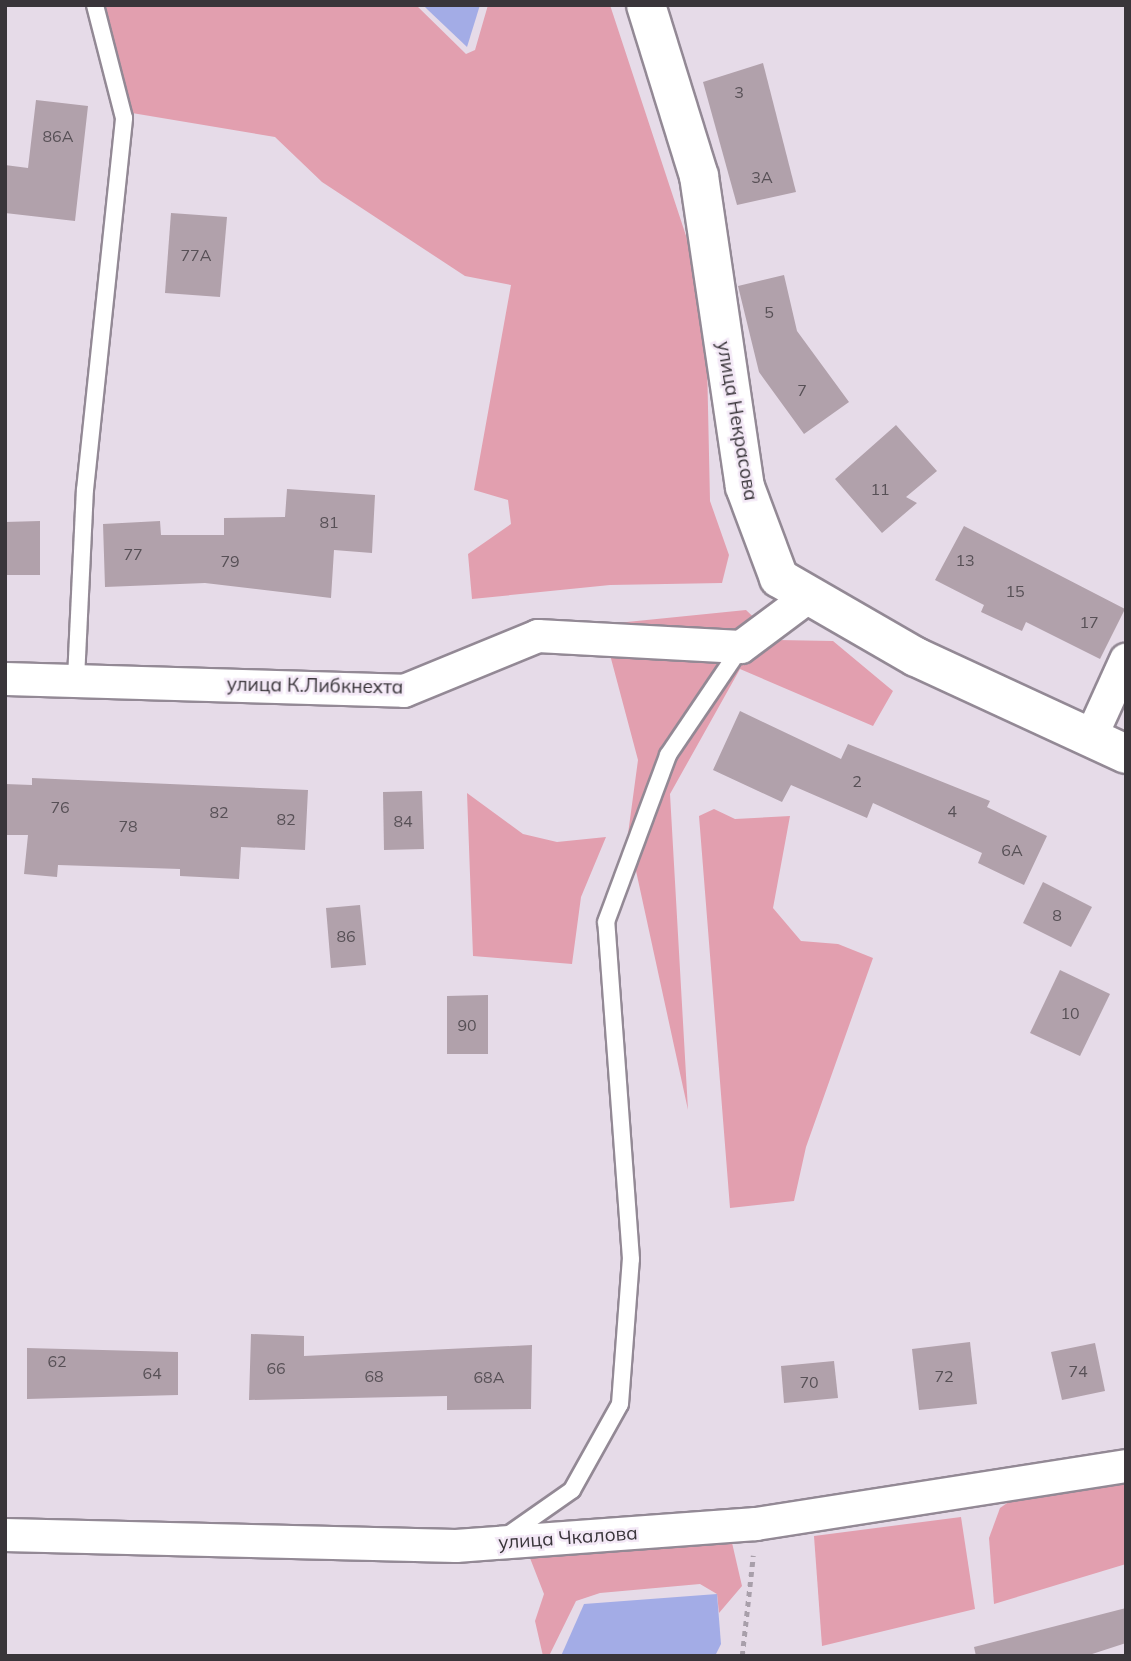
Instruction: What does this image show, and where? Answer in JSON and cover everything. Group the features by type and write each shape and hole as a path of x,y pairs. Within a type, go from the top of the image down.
{"street":[{"name":"улица Некрасова","path":"646,5 699,177 745,487 779,578 916,657 1126,754"},
{"path":"741,647 808,597"},
{"name":"улица К.Либкнехта","path":"5,679 76,678 404,691 538,636 741,647"},
{"path":"1091,737 1126,660"},
{"name":"улица Чкалова","path":"5,1535 498,1543 756,1524 1126,1466"}],"lane":[{"path":"76,678 85,490 124,118 95,5"},
{"path":"498,1543 572,1490 620,1404 631,1259 606,922 668,755 741,647"}],"path":[{"path":"742,1656 756,1524"}],"shaded area":[{"path":"104,5 416,5 466,54 475,50 488,5 610,5 692,254 707,361 710,501 729,555 722,583 610,585 472,599 468,554 511,524 508,500 474,490 511,285 465,276 322,182 275,137 132,113"},
{"path":"746,610 778,640 833,641 893,691 873,726 740,669 670,794 688,1110 628,834 638,760 605,636 617,623"},
{"path":"467,793 523,834 557,842 606,837 581,897 572,964 473,956"},
{"path":"714,809 735,819 790,816 773,908 801,941 838,944 873,958 806,1147 794,1201 730,1208 699,816"},
{"path":"1126,1479 1126,1564 994,1604 989,1538 1000,1508 1023,1492"},
{"path":"961,1517 975,1609 822,1646 814,1536"},
{"path":"727,1521 742,1586 719,1613 717,1594 700,1584 600,1593 576,1601 549,1656 543,1656 535,1621 544,1594 521,1535"}],"water":[{"path":"423,5 480,5 467,47 428,10"},
{"path":"717,1594 721,1644 715,1656 561,1656 584,1604"}],"building":[{"path":"763,63 796,192 737,205 703,82"},
{"path":"36,100 88,106 75,221 5,213 5,165 28,168"},
{"path":"171,213 227,217 220,297 165,293"},
{"path":"784,275 797,331 849,402 804,434 759,372 738,286"},
{"path":"896,425 937,471 906,497 917,503 882,533 835,479"},
{"path":"287,489 375,495 372,553 334,550 331,598 205,583 105,587 103,524 160,521 161,535 224,535 224,518 285,517"},
{"path":"40,521 40,575 5,575 5,522"},
{"path":"964,526 1125,609 1100,659 1026,622 1022,631 981,612 984,605 935,580"},
{"path":"740,711 841,759 848,744 990,801 987,807 1047,836 1024,885 978,863 982,853 873,803 867,818 791,785 782,802 713,770"},
{"path":"32,778 308,790 305,850 241,847 239,879 180,876 180,869 58,865 57,877 24,874 28,835 5,835 5,784 32,785"},
{"path":"422,791 424,849 384,850 383,792"},
{"path":"1043,882 1092,907 1071,947 1023,923"},
{"path":"360,905 366,965 331,968 326,908"},
{"path":"1060,970 1110,994 1080,1056 1030,1033"},
{"path":"488,995 488,1054 447,1054 447,996"},
{"path":"251,1334 304,1336 304,1356 532,1345 531,1409 447,1410 447,1396 249,1400"},
{"path":"970,1342 977,1404 919,1410 912,1349"},
{"path":"1095,1343 1105,1391 1062,1400 1051,1352"},
{"path":"27,1348 178,1352 178,1395 27,1399"},
{"path":"834,1361 838,1398 784,1403 781,1366"},
{"path":"1126,1608 1126,1643 1086,1656 976,1656 974,1647"}]}
